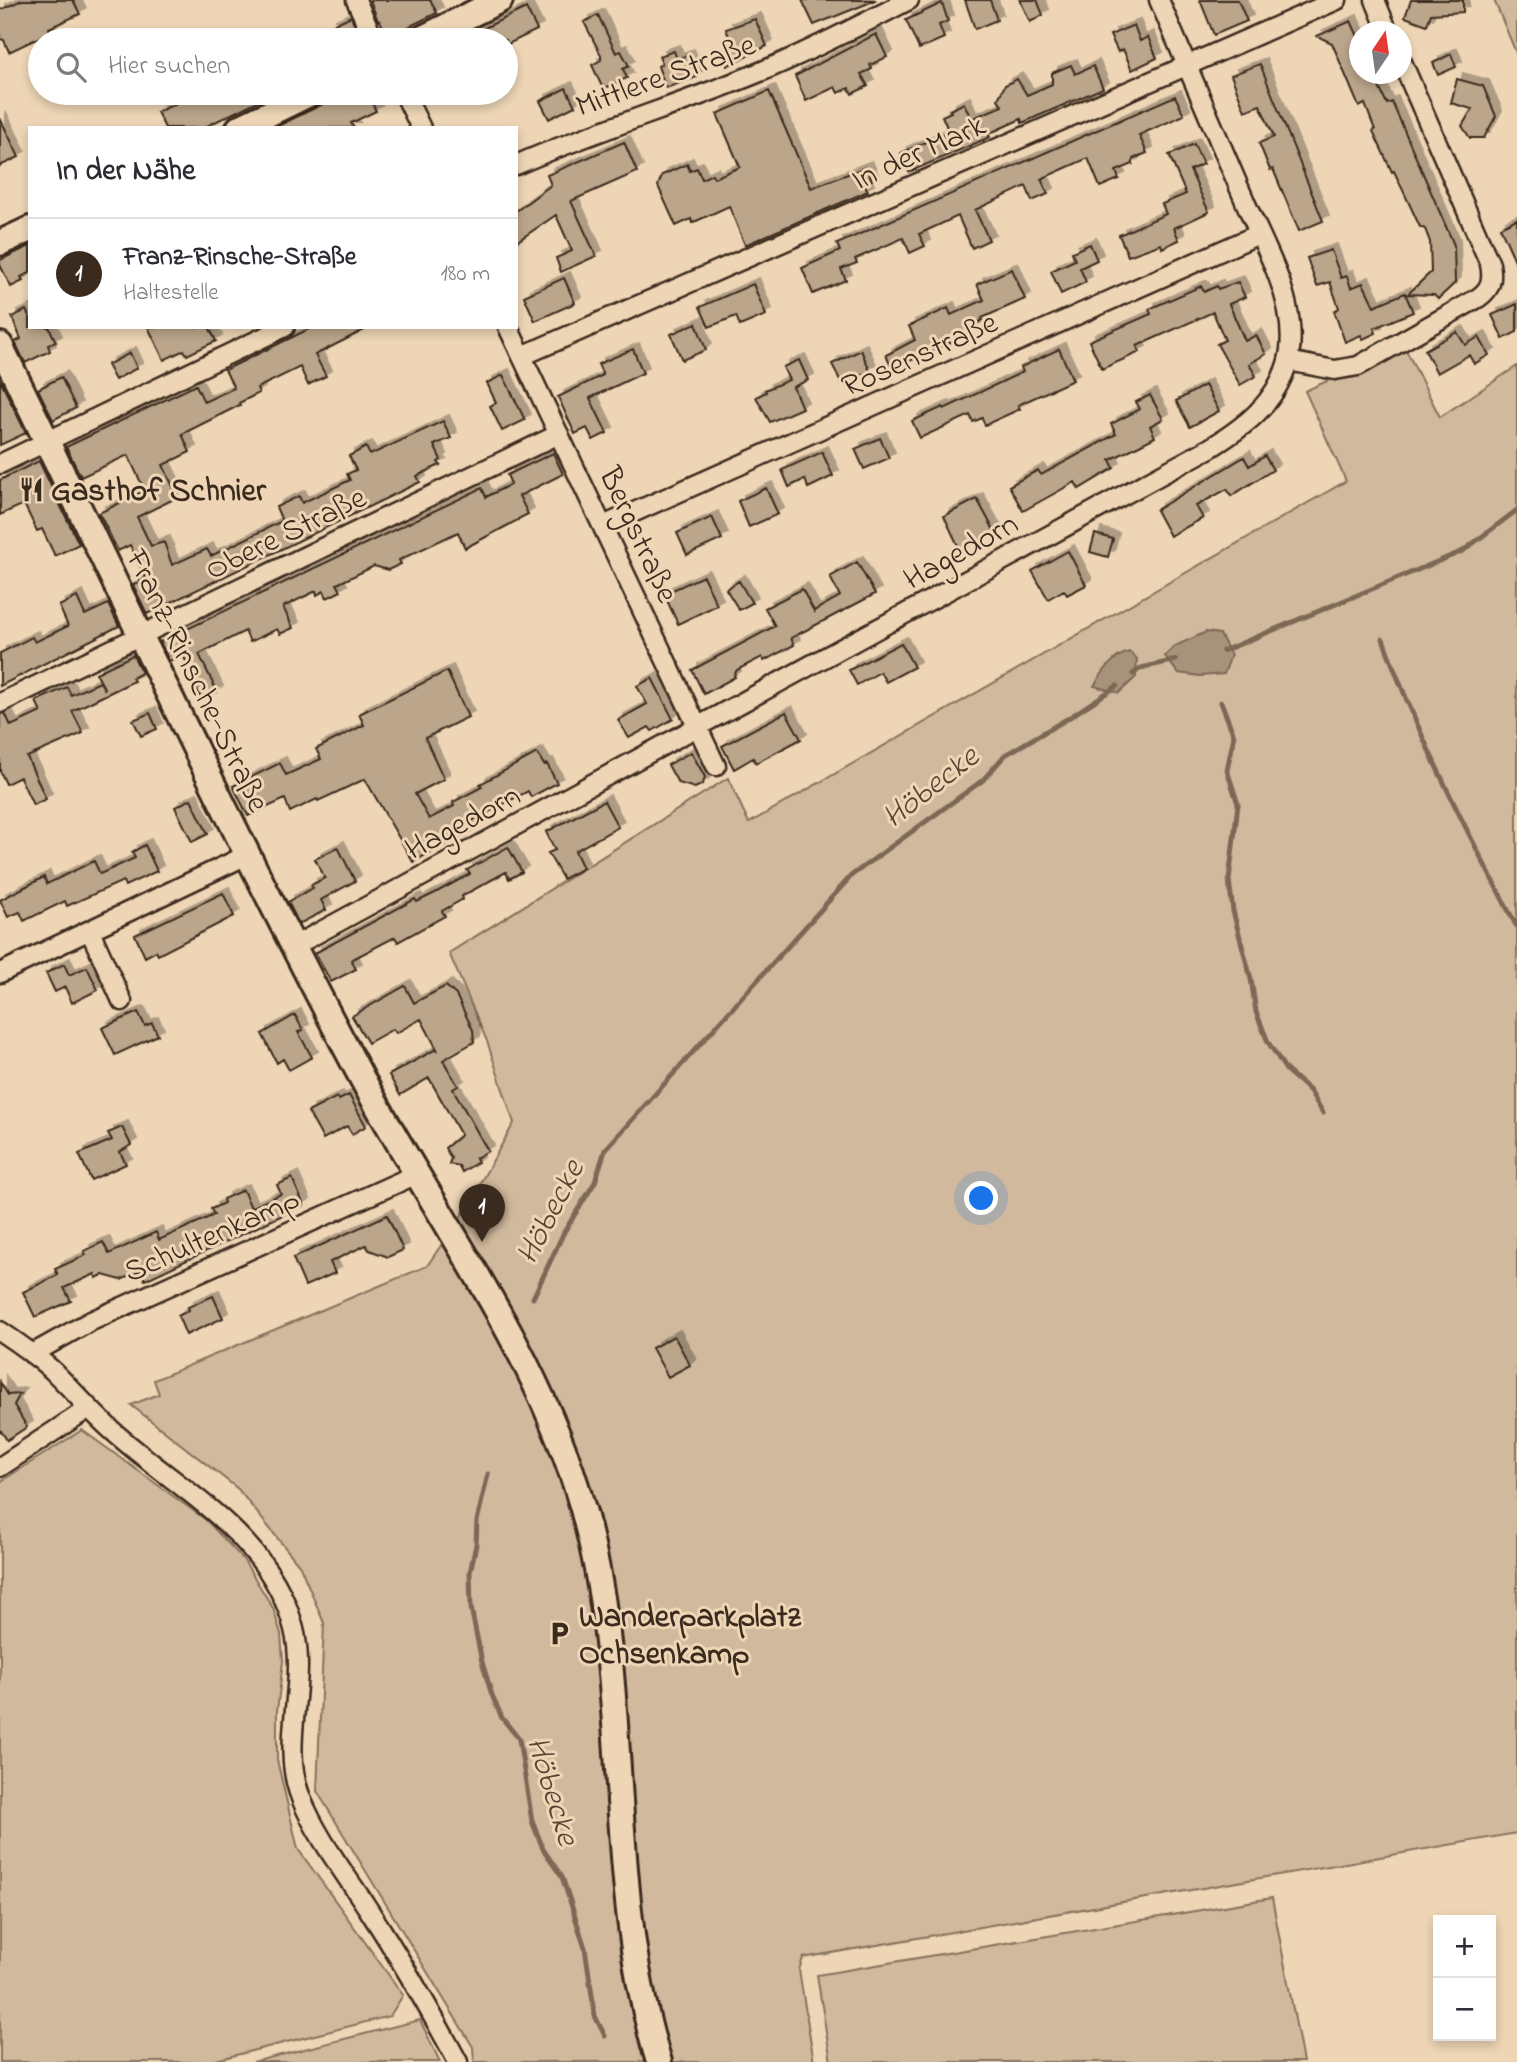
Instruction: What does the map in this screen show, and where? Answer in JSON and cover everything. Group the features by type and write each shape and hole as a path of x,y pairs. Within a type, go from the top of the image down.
{"street":[{"path":"356,0 369,28"},
{"path":"443,28 500,0"},
{"name":"Mittlere Straße","path":"518,164 575,139 758,73 823,44 909,0"},
{"name":"Hagedorn","path":"294,946 1229,436 1247,424 1262,408 1277,386 1288,362 1288,309 1259,234 1159,0"},
{"name":"In der Mark","path":"522,356 1337,0"},
{"path":"1375,0 1384,21"},
{"path":"1288,362 1335,370 1358,366 1478,298 1490,287 1490,264 1412,84"},
{"path":"243,126 286,105"},
{"path":"410,105 420,126"},
{"path":"0,243 28,230"},
{"name":"Rosenstraße","path":"603,526 1259,234"},
{"path":"0,464 281,329"},
{"name":"Bergstraße","path":"509,329 716,766"},
{"name":"Franz-Rinsche-Straße","path":"0,345 247,855 360,1075 470,1260 529,1368 568,1461 587,1524 604,1612 614,1708 621,1840 633,1956 646,2021 659,2062"},
{"name":"Obere Straße","path":"0,703 559,433"},
{"name":"Franz-Rinsche-Straße","path":"0,974 247,855"},
{"path":"90,931 122,1001"},
{"name":"Schultenkamp","path":"32,1354 89,1322 417,1174"},
{"path":"0,1331 50,1368 130,1446 219,1515 252,1550 277,1588 296,1640 298,1665 293,1749 300,1795 314,1824 398,1955 458,2062"},
{"path":"0,1467 89,1408"}],"shaded area":[{"path":"1494,0 1517,0 1517,55"},
{"path":"1404,346 1440,417 1517,366 1517,1833 803,1958 799,1970 814,2062 474,2062 473,2047 317,1791 324,1623 300,1566 238,1489 131,1405 159,1394 154,1380 427,1266 465,1210 514,1123 487,1041 449,953 728,778 749,823 1346,481 1305,391"},
{"path":"1206,632 1220,634 1231,655 1224,674 1200,676 1178,673 1165,656 1175,646"},
{"path":"1130,652 1137,659 1136,677 1119,693 1094,686 1114,660"},
{"path":"82,1430 206,1520 243,1559 273,1608 281,1634 283,1661 277,1711 277,1760 298,1849 403,1995 390,2016 208,2062 0,2062 0,1482"},
{"path":"1272,1898 1303,2062 831,2062 817,1975"},
{"path":"420,2020 440,2062 253,2062"}],"building":[{"path":"22,0 73,0 80,14 49,28 28,28 28,43 9,52 4,40 0,39 0,10"},
{"path":"370,0 430,0 437,13 406,28 384,28"},
{"path":"802,0 876,0 814,25"},
{"path":"965,0 990,0 997,20 975,29"},
{"path":"1020,0 1037,0 1043,15 1030,22"},
{"path":"1200,0 1238,0 1247,21 1214,35"},
{"path":"1411,0 1463,0 1463,12 1431,14 1427,25 1405,17"},
{"path":"942,3 948,21 939,25 944,38 919,49 906,20"},
{"path":"526,8 537,30 518,39 518,28 484,28"},
{"path":"598,15 616,53 621,51 629,66 623,69 627,78 603,89 592,65 601,60 601,55 584,22"},
{"path":"351,16 356,28 331,28 330,26"},
{"path":"755,19 767,46 727,66 720,52 733,46 726,29"},
{"path":"1349,22 1349,83 1332,43 1317,36"},
{"path":"1134,25 1140,41 1148,37 1157,58 1132,70 1123,49 1118,52 1110,35"},
{"path":"876,34 887,57 870,65 872,69 861,74 868,86 852,94 849,88 838,93 835,87 806,101 795,76"},
{"path":"674,51 677,59 688,55 697,77 666,88 658,66 662,64 659,56"},
{"path":"1451,54 1456,67 1438,75 1433,63"},
{"path":"1260,64 1323,221 1299,231 1259,143 1274,137 1260,105 1245,111 1231,75"},
{"path":"1071,65 1075,74 1093,66 1103,88 1022,123 1021,119 988,134 990,137 909,172 901,153 949,132 942,116 951,112 950,110 964,103 971,119 1002,106 998,99 1005,85 1017,79 1027,95 1052,84 1052,73"},
{"path":"1457,79 1483,86 1496,116 1484,138 1470,138 1462,126 1472,109 1451,103"},
{"path":"1349,84 1378,84 1387,104 1392,102 1454,245 1455,283 1438,299 1434,295 1408,294 1431,272 1430,242 1425,229 1420,227 1394,171 1392,172 1373,131 1375,130 1365,104 1359,107"},
{"path":"566,88 575,106 549,119 540,101"},
{"path":"769,91 811,188 866,167 872,180 864,183 868,191 745,245 729,206 692,223 691,219 676,226 658,186 662,175 687,164 690,171 697,168 702,179 712,174 714,178 740,167 717,114"},
{"path":"1175,96 1184,115 1139,135 1147,153 1133,159 1133,164 1116,171 1119,179 1100,187 1088,158 1041,179 1048,194 1032,201 1026,186 975,210 989,240 972,248 958,216 919,234 925,246 910,253 903,238 855,259 857,263 841,269 846,280 813,294 802,268 840,251 837,244"},
{"path":"173,105 250,105 207,126 164,126 157,112"},
{"path":"321,105 373,105 376,111 351,123 353,126 278,126"},
{"path":"0,118 19,157 0,166"},
{"path":"624,142 637,172 571,201 596,256 561,272 556,258 572,251 556,215 518,241 518,210 551,185 547,175"},
{"path":"1194,144 1203,164 1190,170 1209,212 1174,228 1179,240 1162,248 1161,244 1128,256 1119,235 1166,214 1162,204 1186,194 1169,155"},
{"path":"1517,219 1517,265 1500,227"},
{"path":"1090,244 1097,260 1080,268 1086,282 1061,294 1051,271 1075,260 1072,252"},
{"path":"28,247 28,274 21,277 23,281 11,287 0,260"},
{"path":"1331,250 1341,278 1347,276 1351,288 1363,283 1374,306 1405,293 1413,312 1374,328 1376,333 1363,339 1361,335 1345,342 1334,311 1339,308 1330,282 1317,286 1307,258"},
{"path":"1012,269 1025,299 982,318 983,320 973,325 975,328 961,338 892,369 886,355 915,340 909,326 948,308 951,315 984,300 977,284"},
{"path":"564,278 575,303 535,321 524,296"},
{"path":"1238,282 1245,297 1229,304 1245,341 1256,335 1266,354 1249,364 1256,376 1240,385 1217,344 1225,340 1213,312 1137,346 1140,352 1102,369 1089,341 1151,314 1149,309 1201,286 1204,292"},
{"path":"753,284 766,315 740,326 736,316 709,327 700,307"},
{"path":"1517,304 1517,332 1503,339 1492,315"},
{"path":"26,310 28,329 50,329 56,342 48,345 50,351 25,363 15,342 21,339 12,317"},
{"path":"696,323 706,350 682,360 671,334"},
{"path":"149,329 210,329 216,341 187,355 184,350 164,360"},
{"path":"309,329 366,329 315,355 326,376 308,385 300,367 257,388 259,393 239,403 240,405 182,434 190,452 163,465 178,497 137,517 151,546 164,542 172,565 207,549 211,556 282,521 276,507 299,496 302,503 350,480 347,474 356,470 349,456 366,447 370,455 443,421 451,438 434,445 441,460 438,462 440,465 417,476 420,482 147,614 133,585 146,578 130,545 118,551 99,513 145,491 128,455 81,477 66,447 196,385 204,402 234,388 225,370"},
{"path":"1457,332 1465,345 1479,337 1489,355 1474,364 1469,355 1437,373 1425,350"},
{"path":"633,349 643,373 590,398 607,433 593,440 587,428 575,434 558,397 603,375 598,364"},
{"path":"1059,349 1073,380 1018,405 1020,409 985,425 982,418 973,422 970,415 920,438 912,421 1023,372 1021,367"},
{"path":"861,350 870,371 842,384 832,364"},
{"path":"130,353 137,368 115,380 107,365"},
{"path":"799,360 808,380 793,387 802,408 770,422 756,397 766,392 765,390 789,380 783,367"},
{"path":"503,375 525,420 502,431 490,406 496,403 487,383"},
{"path":"61,377 76,408 53,420 38,389"},
{"path":"0,380 26,433 0,445"},
{"path":"1205,385 1219,411 1190,427 1176,401"},
{"path":"1150,395 1163,419 1150,426 1155,437 1110,460 1114,468 1079,489 1075,482 1023,511 1009,486 1038,470 1041,475 1116,434 1111,424 1140,409 1136,402"},
{"path":"880,438 889,458 864,469 855,449"},
{"path":"822,452 833,476 808,488 805,479 789,487 782,470"},
{"path":"553,453 563,474 519,496 528,514 518,520 465,548 458,532 399,560 401,564 388,570 374,566 337,584 341,591 327,598 324,591 317,595 316,591 283,607 293,628 280,634 277,629 250,642 245,631 199,654 217,692 201,699 183,655 169,661 160,642 482,488 486,497 511,484 507,475"},
{"path":"1265,456 1273,470 1231,496 1227,489 1196,506 1203,518 1170,536 1156,510 1244,457 1249,466"},
{"path":"39,461 79,544 55,556 42,529 37,531 24,504 0,515 0,480"},
{"path":"766,488 778,514 749,527 738,501"},
{"path":"977,499 995,532 960,550 944,516"},
{"path":"712,517 722,539 687,555 677,533"},
{"path":"1095,534 1113,539 1108,557 1090,552"},
{"path":"1068,551 1086,585 1067,595 1064,590 1048,599 1032,571"},
{"path":"857,562 875,594 791,638 794,645 764,661 762,657 737,670 735,677 704,694 692,670 775,626 765,608 802,589 815,613 814,611 840,596 830,577"},
{"path":"703,576 717,605 678,624 664,594"},
{"path":"739,581 752,603 739,610 726,589"},
{"path":"77,597 85,615 108,604 119,626 0,686 0,653 32,637 35,642 68,626 59,606"},
{"path":"901,643 914,667 886,682 880,672 857,685 849,670"},
{"path":"133,655 142,673 132,678 134,681 72,711 83,733 27,757 46,799 33,805 20,777 6,784 0,771 0,714 5,713 11,726 41,712 36,701 67,687 71,695 100,682 105,690 96,673"},
{"path":"447,671 468,717 425,738 444,779 415,794 429,819 454,806 453,802 482,787 480,784 537,753 544,765 547,764 557,783 531,797 528,791 466,824 470,831 413,862 365,779 290,812 285,799 248,816 233,786 280,763 286,775 321,759 316,749 364,725 359,714"},
{"path":"652,678 673,719 652,731 649,727 629,738 618,720 647,704 637,686"},
{"path":"786,712 801,739 756,763 753,758 734,769 722,746"},
{"path":"150,713 157,729 141,736 133,720"},
{"path":"691,752 705,777 703,784 695,788 678,783 668,765"},
{"path":"191,799 208,834 192,842 175,807"},
{"path":"604,801 618,827 575,851 583,868 563,879 548,853 555,850 546,832"},
{"path":"145,845 157,871 125,886 123,881 67,906 65,901 24,921 20,912 8,917 0,900 44,877 47,884 94,861 100,874 135,858 132,852"},
{"path":"338,847 355,881 321,900 326,910 299,924 288,902 325,878 315,859"},
{"path":"508,847 522,872 509,879 506,872 462,896 463,899 442,911 445,916 398,942 395,937 351,960 356,969 331,982 315,953 415,899 417,902 470,874 467,870"},
{"path":"223,893 234,916 158,955 156,951 145,957 135,935"},
{"path":"64,964 69,975 87,967 98,990 72,1003 65,987 55,992 46,973"},
{"path":"405,986 414,1003 446,986 456,995 473,1030 474,1042 443,1060 458,1086 453,1089 488,1151 476,1158 478,1162 462,1172 459,1166 449,1164 451,1158 445,1148 461,1135 429,1078 400,1095 389,1075 436,1049 438,1051 421,1019 396,1033 393,1029 368,1043 352,1016"},
{"path":"138,1012 145,1026 152,1023 158,1035 115,1055 102,1028"},
{"path":"295,1015 303,1030 298,1032 312,1057 289,1070 283,1059 277,1063 262,1034"},
{"path":"349,1095 366,1126 352,1134 347,1126 323,1139 308,1112 337,1097 339,1100"},
{"path":"122,1127 131,1145 120,1152 126,1164 91,1180 79,1154 112,1140 108,1133"},
{"path":"292,1178 304,1205 145,1280 141,1271 121,1280 103,1275 96,1278 95,1274 64,1288 71,1301 35,1317 23,1292 58,1275 55,1269 86,1255 84,1251 103,1242 109,1254 156,1232 159,1240 214,1215 211,1209 224,1203 223,1199 243,1190 251,1208 281,1194 277,1185"},
{"path":"387,1215 403,1250 388,1257 369,1250 366,1245 330,1262 335,1273 305,1286 293,1258"},
{"path":"213,1296 223,1318 186,1335 178,1316 189,1310 188,1307"},
{"path":"674,1336 690,1365 668,1377 652,1348"},
{"path":"0,1382 8,1395 20,1394 14,1405 27,1427 7,1440 1,1431 0,1433"}],"waterway":[{"name":"Höbecke","path":"1223,651 1463,551 1517,510"},
{"path":"1383,639 1428,749 1517,927"},
{"name":"Höbecke","path":"1133,674 1141,668 1176,660"},
{"name":"Höbecke","path":"533,1298 564,1232 595,1182 605,1150 852,875 983,780 1005,755 1117,686"},
{"path":"1221,702 1234,736 1227,770 1238,804 1229,880 1233,911 1251,979 1256,1012 1268,1042 1286,1070 1310,1091 1323,1113"},
{"name":"Höbecke","path":"488,1474 477,1521 476,1545 470,1572 471,1608 482,1662 502,1718 519,1739 532,1821 544,1851 562,1877 585,1948 595,2016 605,2036"}],"place":[{"name":"Gasthof Schnier","path":"31,489"},
{"name":"Franz-Rinsche-Straße","path":"482,1242"},
{"name":"Wanderparkplatz Ochsenkamp","path":"559,1633"}]}
